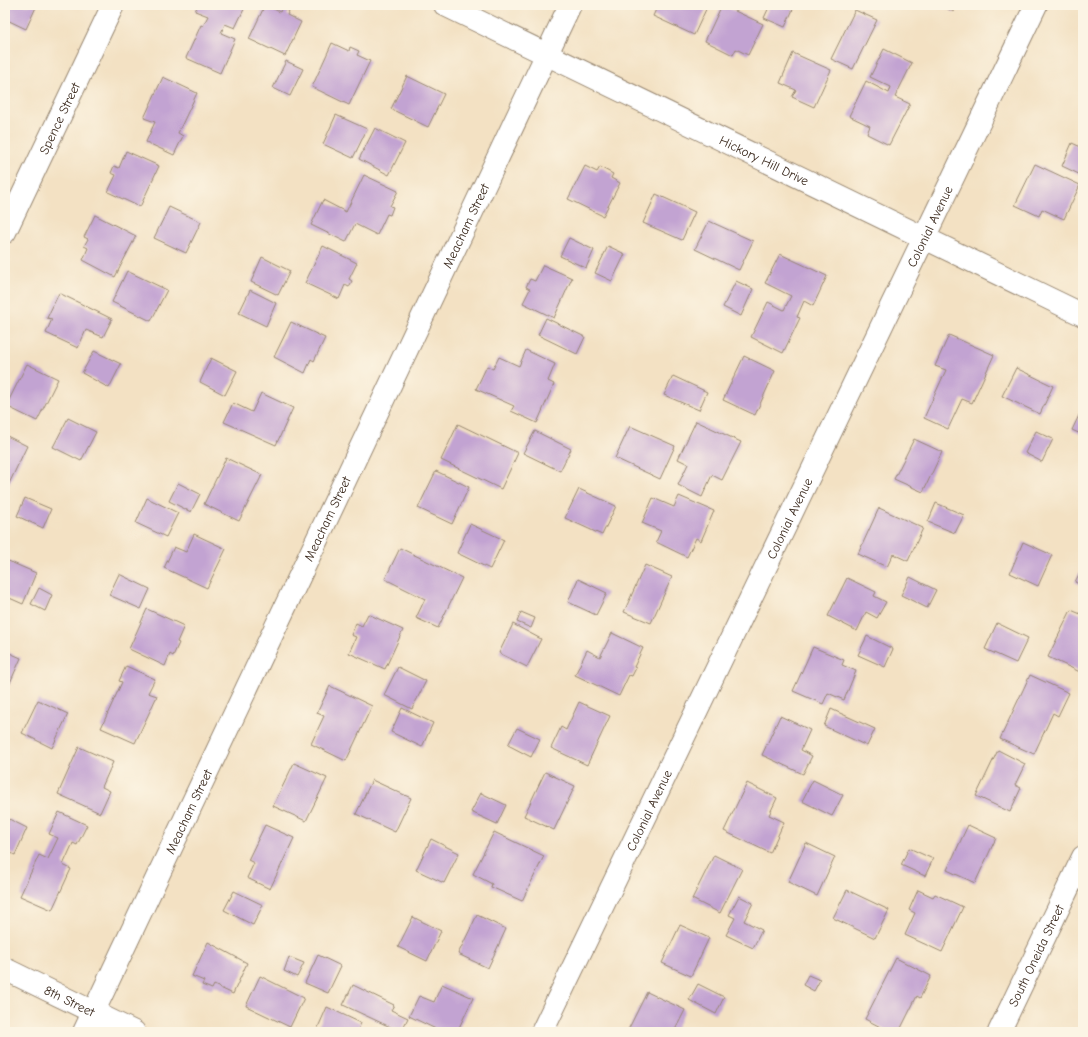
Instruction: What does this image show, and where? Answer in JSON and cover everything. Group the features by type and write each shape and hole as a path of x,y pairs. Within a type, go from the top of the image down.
{"street":[{"name":"Spence Street","path":"5,232 113,5"},
{"name":"Hickory Hill Drive","path":"445,5 1083,315"},
{"name":"Meacham Street","path":"84,1032 570,5"},
{"name":"Colonial Avenue","path":"542,1032 1036,5"},
{"name":"South Oneida Street","path":"999,1032 1083,857"},
{"name":"8th Street","path":"5,969 134,1032"}],"building":[{"path":"5,5 37,5 26,29 5,19"},
{"path":"198,5 246,5 235,28 225,24 221,33 235,39 220,73 186,58 201,25 203,26 208,16 195,11"},
{"path":"265,5 280,12 282,7 289,11 287,15 301,22 285,56 249,39"},
{"path":"658,5 708,5 694,35 653,16"},
{"path":"722,5 763,24 748,55 736,49 733,55 705,41"},
{"path":"770,5 795,5 785,27 764,18"},
{"path":"940,5 957,5 954,12"},
{"path":"855,10 877,20 853,69 831,59"},
{"path":"332,43 349,51 350,47 359,51 357,55 370,61 349,105 312,87"},
{"path":"884,49 912,63 895,97 910,104 889,145 867,134 870,126 849,116 866,81 889,93 891,87 870,77"},
{"path":"793,53 831,70 814,107 792,97 796,90 780,83"},
{"path":"286,61 303,69 290,96 273,88"},
{"path":"407,76 444,94 428,127 391,109"},
{"path":"163,77 197,93 178,133 183,136 174,155 146,142 155,122 144,118"},
{"path":"336,115 367,129 353,158 323,144"},
{"path":"375,128 405,143 389,175 359,159"},
{"path":"1072,143 1083,148 1083,176 1062,166"},
{"path":"126,151 159,166 140,207 108,192 116,175 111,173 114,166 119,168"},
{"path":"1035,164 1080,185 1064,219 1042,209 1039,216 1015,205"},
{"path":"585,166 597,172 600,167 613,174 611,178 620,183 603,216 568,199"},
{"path":"364,175 398,191 390,206 393,207 390,215 387,214 377,235 355,224 346,242 311,225 323,200 346,212"},
{"path":"656,194 695,212 682,240 643,223"},
{"path":"169,207 201,222 186,253 154,238"},
{"path":"95,215 136,236 115,277 83,260 88,248 84,246 88,239 84,237"},
{"path":"709,221 753,241 739,270 695,249"},
{"path":"569,238 594,250 586,268 560,256"},
{"path":"323,246 357,263 349,279 352,281 349,287 345,285 339,299 305,283"},
{"path":"608,246 625,254 612,281 595,273"},
{"path":"780,254 827,276 813,306 804,301 797,317 800,318 783,353 751,337 768,302 784,310 791,296 765,283"},
{"path":"262,257 290,271 278,295 251,282"},
{"path":"543,265 572,278 554,318 523,303 530,289 526,287 530,279 535,281"},
{"path":"127,271 167,290 151,321 112,302"},
{"path":"736,281 753,289 741,316 723,307"},
{"path":"250,290 276,303 266,326 239,313"},
{"path":"59,293 112,319 103,337 86,330 78,348 46,333 52,319 47,318"},
{"path":"546,318 585,337 577,354 538,335"},
{"path":"291,322 325,338 314,361 311,359 305,373 274,357"},
{"path":"949,335 994,355 972,403 962,399 948,429 924,418 946,370 935,366"},
{"path":"526,350 555,364 548,381 554,384 537,423 511,411 514,406 476,389 487,366 493,369 499,357 519,366"},
{"path":"94,351 121,364 109,388 82,373"},
{"path":"744,356 775,371 755,415 723,400"},
{"path":"211,358 237,371 225,395 200,382"},
{"path":"27,364 58,379 37,421 6,406"},
{"path":"1016,368 1053,386 1040,414 1002,396"},
{"path":"673,376 707,392 699,410 664,395"},
{"path":"261,393 293,408 276,445 224,422 233,403 252,412"},
{"path":"1083,407 1083,435 1072,430"},
{"path":"68,418 96,432 81,461 53,447"},
{"path":"696,421 741,442 722,480 712,475 702,497 678,485 688,464 678,459"},
{"path":"458,424 518,453 501,489 441,460"},
{"path":"630,426 675,446 660,479 615,458"},
{"path":"535,431 571,449 560,471 523,453"},
{"path":"1036,431 1053,439 1042,462 1025,453"},
{"path":"5,435 27,446 5,492"},
{"path":"914,439 942,452 923,492 894,479"},
{"path":"226,458 262,475 239,521 204,504"},
{"path":"436,471 469,487 452,524 418,508"},
{"path":"178,483 200,494 191,512 169,501"},
{"path":"579,489 616,506 602,535 565,518"},
{"path":"679,496 714,511 701,541 696,538 687,557 656,542 661,531 642,523 653,498 674,507"},
{"path":"25,498 51,509 43,528 17,516"},
{"path":"147,498 178,513 166,537 136,523"},
{"path":"936,503 964,515 955,533 928,522"},
{"path":"879,508 923,528 908,561 893,554 887,567 858,554"},
{"path":"470,524 504,540 490,569 457,553"},
{"path":"194,534 226,549 207,588 164,568 174,547 186,552"},
{"path":"1023,542 1052,555 1038,586 1010,573"},
{"path":"400,548 462,578 438,628 416,618 425,599 385,579"},
{"path":"6,560 36,573 23,604 5,596"},
{"path":"645,565 672,577 651,623 624,612"},
{"path":"1083,566 1083,586 1075,582"},
{"path":"119,574 150,589 141,609 109,595"},
{"path":"910,577 936,590 927,608 901,595"},
{"path":"847,578 876,592 874,596 886,602 877,618 866,612 857,631 828,616"},
{"path":"578,579 607,593 596,615 568,602"},
{"path":"39,588 52,595 45,611 31,604"},
{"path":"147,609 184,626 173,656 170,654 165,666 129,649"},
{"path":"1071,610 1083,615 1083,666 1080,672 1048,657"},
{"path":"521,612 535,618 531,628 517,622"},
{"path":"368,614 403,630 385,669 349,653 356,637 351,635 356,623 362,626"},
{"path":"997,623 1028,638 1016,663 985,649"},
{"path":"513,624 541,639 527,667 499,653"},
{"path":"612,633 643,648 634,667 636,668 632,676 629,675 619,696 575,675 587,650 600,657"},
{"path":"867,636 893,649 885,667 858,655"},
{"path":"813,647 844,660 842,665 856,671 844,700 828,693 823,704 793,691"},
{"path":"5,651 21,658 9,685 5,683"},
{"path":"126,666 155,679 148,693 157,696 135,743 101,728 122,682 119,681"},
{"path":"398,667 426,681 412,709 384,695"},
{"path":"1030,675 1069,693 1058,716 1053,713 1034,754 1000,739"},
{"path":"330,686 372,706 346,761 311,744 324,716 317,713"},
{"path":"38,700 68,714 52,748 22,733"},
{"path":"579,702 610,716 587,765 551,748 561,727 566,730"},
{"path":"402,708 433,723 422,747 391,732"},
{"path":"831,709 875,729 867,746 824,726"},
{"path":"780,716 810,730 801,750 812,756 803,774 762,755"},
{"path":"517,728 540,739 531,757 508,745"},
{"path":"79,747 113,762 102,787 110,791 100,813 58,794"},
{"path":"998,750 1025,764 1015,785 1021,788 1010,812 976,796"},
{"path":"294,763 327,778 306,821 273,806"},
{"path":"545,772 575,786 554,830 524,816"},
{"path":"372,780 411,798 395,832 356,814"},
{"path":"813,780 843,795 832,816 802,801"},
{"path":"747,783 777,798 769,815 784,822 770,853 724,831"},
{"path":"481,793 506,805 497,824 471,812"},
{"path":"59,812 87,825 77,845 73,843 63,865 71,869 52,910 20,896 39,855 48,859 58,838 49,834"},
{"path":"9,819 27,828 15,855 5,850 5,828"},
{"path":"265,825 294,838 270,889 247,878 254,863 248,860"},
{"path":"968,825 996,838 975,883 947,870"},
{"path":"494,832 544,856 522,901 491,887 492,884 473,874"},
{"path":"431,839 459,853 444,883 416,870"},
{"path":"806,843 835,857 817,896 788,882"},
{"path":"909,848 933,859 925,876 901,865"},
{"path":"714,855 742,869 720,913 692,899"},
{"path":"847,890 889,910 875,938 833,918"},
{"path":"918,890 933,897 935,894 963,907 942,952 905,935 915,913 909,910"},
{"path":"234,891 263,905 253,925 224,910"},
{"path":"739,896 753,903 744,921 762,930 753,948 726,935 735,918 729,915"},
{"path":"477,915 506,929 488,968 458,954"},
{"path":"413,917 441,931 427,961 398,947"},
{"path":"680,925 709,938 691,976 662,963"},
{"path":"208,942 247,963 233,994 214,985 212,989 202,985 204,981 192,976"},
{"path":"318,955 341,966 328,993 305,983"},
{"path":"289,957 304,963 297,977 284,971"},
{"path":"896,958 931,976 920,998 917,996 899,1032 890,1032 865,1019"},
{"path":"808,975 820,980 814,991 803,985"},
{"path":"260,976 304,998 290,1027 246,1006"},
{"path":"442,984 473,998 457,1032 442,1032 409,1016 419,996 434,1002"},
{"path":"698,984 724,997 716,1014 689,1000"},
{"path":"353,985 394,1005 391,1010 408,1018 401,1032 343,1005"},
{"path":"647,992 685,1010 674,1032 627,1032"},
{"path":"327,1007 361,1023 357,1032 316,1032"}]}
